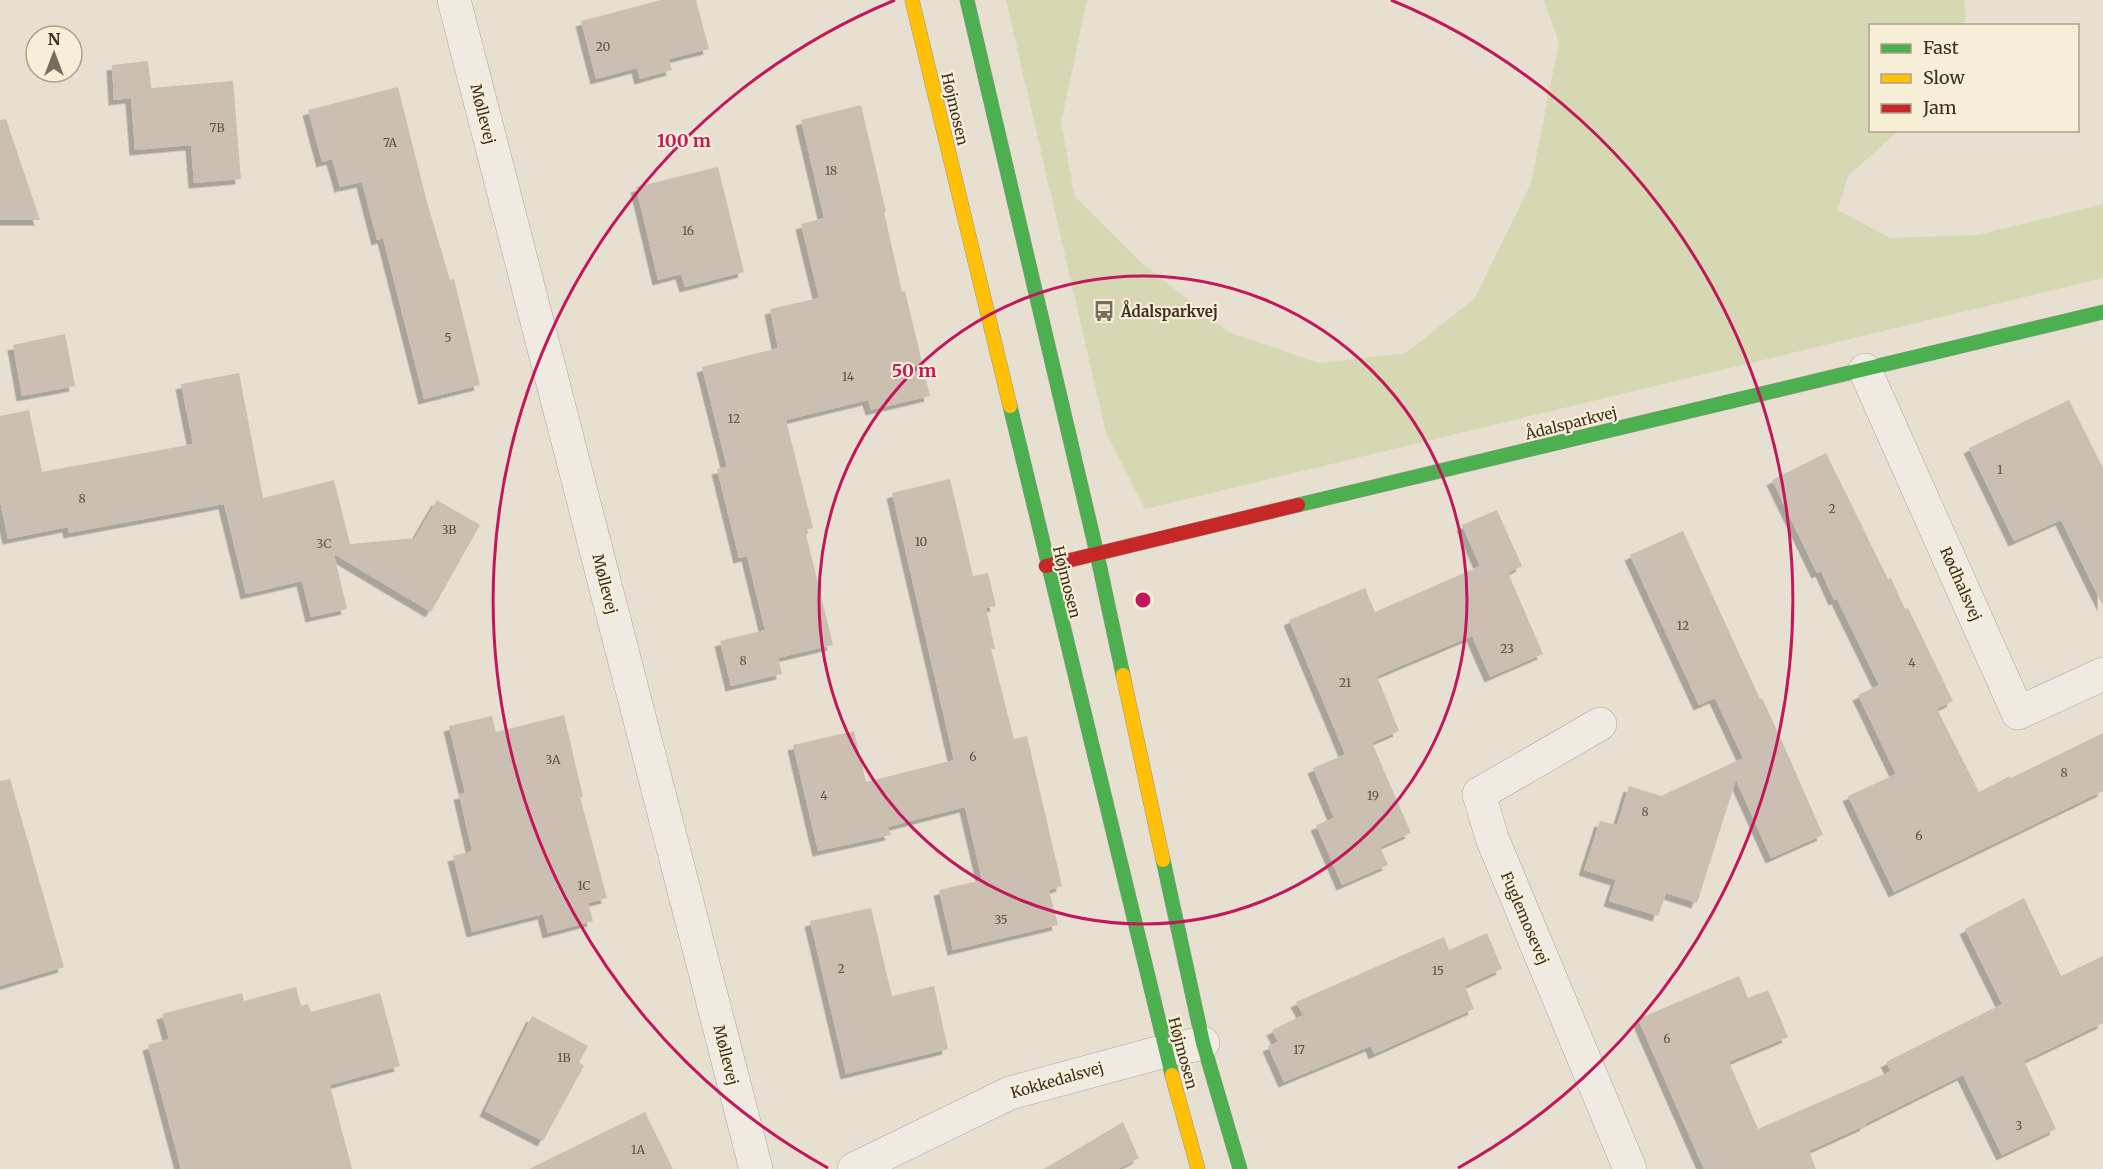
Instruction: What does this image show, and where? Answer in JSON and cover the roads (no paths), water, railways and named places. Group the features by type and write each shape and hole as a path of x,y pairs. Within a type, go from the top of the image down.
{"street":[{"name":"Møllevej","path":"454,0 756,1169"},
{"name":"Højmosen","path":"912,0 1165,1051 1198,1169"},
{"name":"Højmosen","path":"967,0 1097,554 1203,1043 1240,1169"},
{"name":"Ådalsparkvej","path":"1047,566 2103,312"},
{"name":"Rødhalsvej","path":"1865,370 2018,713 2103,674"},
{"name":"Fuglemosevej","path":"1600,724 1479,794 1492,838 1630,1169"},
{"name":"Kokkedalsvej","path":"854,1169 1010,1093 1203,1043"}],"place":[{"name":"Ådalsparkvej","path":"1104,311"}]}
